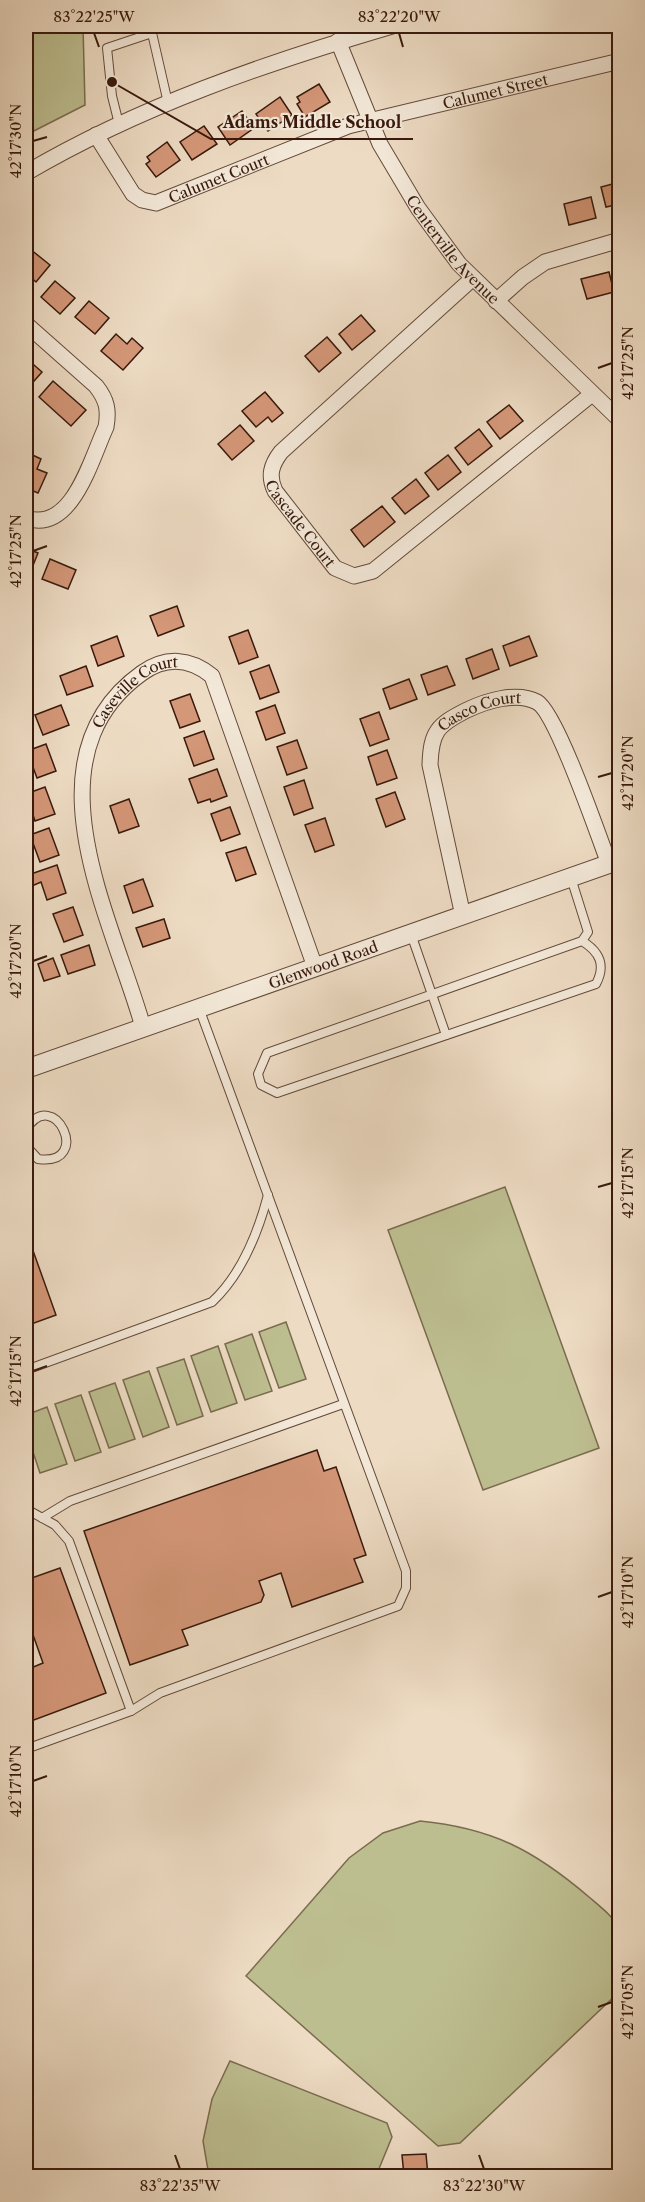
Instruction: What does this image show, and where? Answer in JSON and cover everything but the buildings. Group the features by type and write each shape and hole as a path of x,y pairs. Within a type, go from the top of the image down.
{"street":[{"path":"26,173 96,135 168,103 338,41 392,26"},
{"name":"Centerville Avenue","path":"338,41 380,144 417,208 459,264 620,420"},
{"name":"Calumet Street","path":"371,120 620,61"},
{"name":"Calumet Court","path":"96,135 133,194 142,200 156,202 348,126 371,120"},
{"path":"496,301 523,277 545,262 620,240"},
{"name":"Cascade Court","path":"473,278 280,452 274,461 270,476 275,491 335,568 354,576 373,571 592,394"},
{"path":"26,324 96,386 105,398 108,412 106,427 65,509 50,520 40,521 26,518"},
{"name":"Caseville Court","path":"143,1027 93,874 83,819 83,776 93,735 105,712 127,685 155,666 169,661 190,662 212,676 315,967"},
{"name":"Casco Court","path":"463,916 430,765 431,745 436,729 449,719 471,708 498,699 526,697 540,703 557,731 614,862"},
{"name":"Glenwood Road","path":"26,1069 614,862"}],"lane":[{"path":"119,124 112,96 108,48 152,33 168,103"},
{"path":"571,878 588,932 582,941 267,1053 258,1074 261,1085 277,1093 596,984 603,971 600,956 582,941"},
{"path":"411,933 446,1035"},
{"path":"26,1749 131,1711 160,1693 398,1606 406,1588 406,1571 199,1007"},
{"path":"26,1130 35,1119 49,1117 61,1123 67,1136 64,1149 52,1159 38,1159 26,1148"},
{"path":"26,1370 212,1302 226,1288 247,1252 261,1221 268,1195"},
{"path":"42,1518 70,1501 344,1404"},
{"path":"26,1509 55,1525 69,1540 131,1711"}],"green space":[{"path":"26,26 83,26 85,105 26,135"},
{"path":"505,1187 599,1448 483,1490 388,1230"},
{"path":"286,1322 306,1379 279,1388 259,1332"},
{"path":"252,1334 272,1391 245,1400 225,1344"},
{"path":"218,1346 237,1403 211,1412 191,1356"},
{"path":"184,1359 203,1416 177,1425 157,1368"},
{"path":"149,1371 169,1427 143,1437 123,1380"},
{"path":"115,1383 135,1439 109,1448 89,1392"},
{"path":"81,1395 101,1452 75,1461 55,1404"},
{"path":"47,1407 67,1464 40,1473 26,1431 26,1415"},
{"path":"420,1821 469,1829 511,1844 530,1854 550,1866 607,1913 618,1926 621,1938 619,1992 460,2143 438,2146 246,1976 349,1858 383,1833"},
{"path":"230,2061 387,2123 392,2137 376,2176 209,2176 203,2141 212,2099"}],"place":[{"name":"Adams Middle School","path":"112,82"}]}
